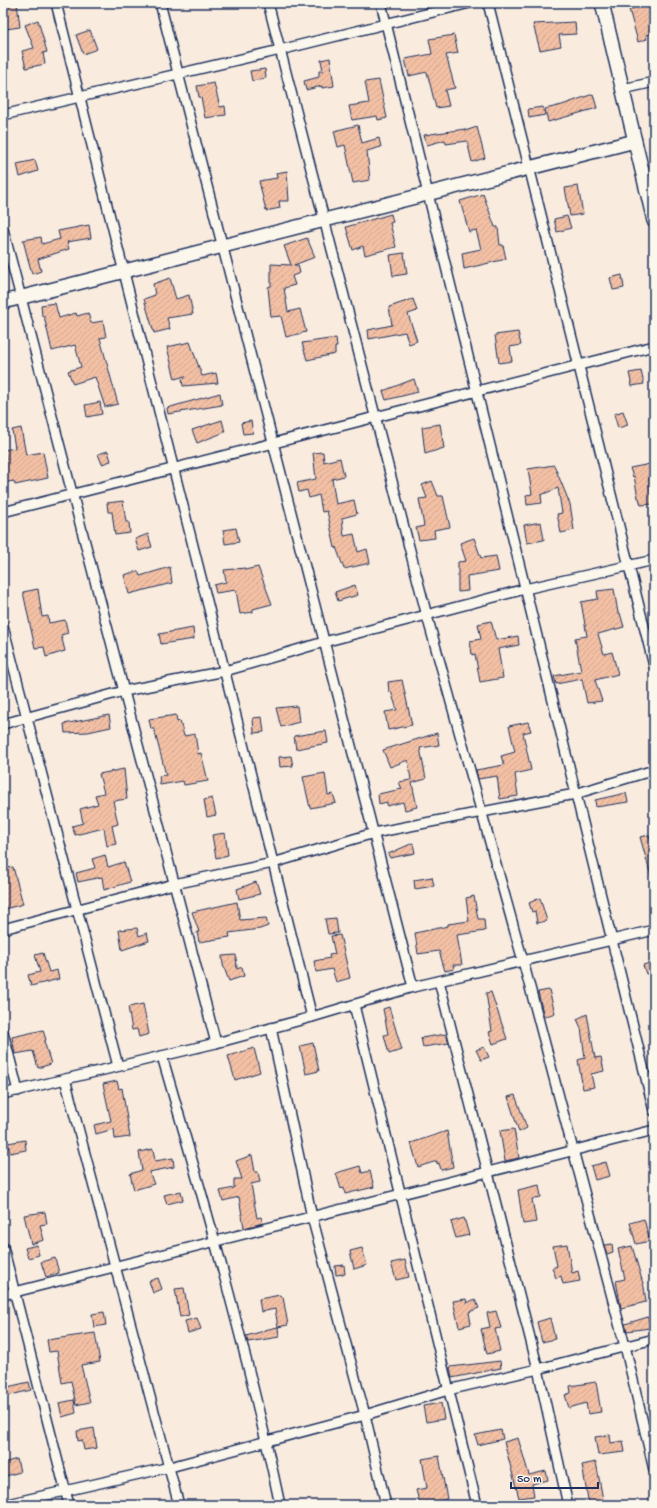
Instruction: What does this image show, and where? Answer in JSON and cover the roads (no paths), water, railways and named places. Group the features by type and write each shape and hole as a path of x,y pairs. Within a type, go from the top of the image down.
{"street":[{"path":"56,3 312,1017"},
{"path":"160,3 413,987"},
{"path":"268,3 427,616 574,1151 625,1346 654,1470"},
{"path":"381,3 654,1112"},
{"path":"3,114 280,50 470,3"},
{"path":"488,3 654,666"},
{"path":"602,3 654,221"},
{"path":"623,90 654,82"},
{"path":"3,302 635,141"},
{"path":"3,229 216,1043"},
{"path":"3,512 654,346"},
{"path":"3,724 124,691 225,671 324,642 525,589 654,560"},
{"path":"3,626 118,1066"},
{"path":"3,929 174,884 273,863 374,834 576,794 654,770"},
{"path":"3,1094 216,1043 312,1017 413,987 654,930"},
{"path":"439,981 538,1369 568,1505"},
{"path":"354,1005 477,1505"},
{"path":"272,1028 312,1217 365,1415 386,1505"},
{"path":"3,1032 18,1091"},
{"path":"162,1056 216,1242 266,1442 280,1505"},
{"path":"64,1079 114,1267 170,1467 179,1505"},
{"path":"3,1295 654,1130"},
{"path":"3,1247 69,1505"},
{"path":"3,1505 170,1467 365,1415 448,1390 538,1369 654,1339"}]}
